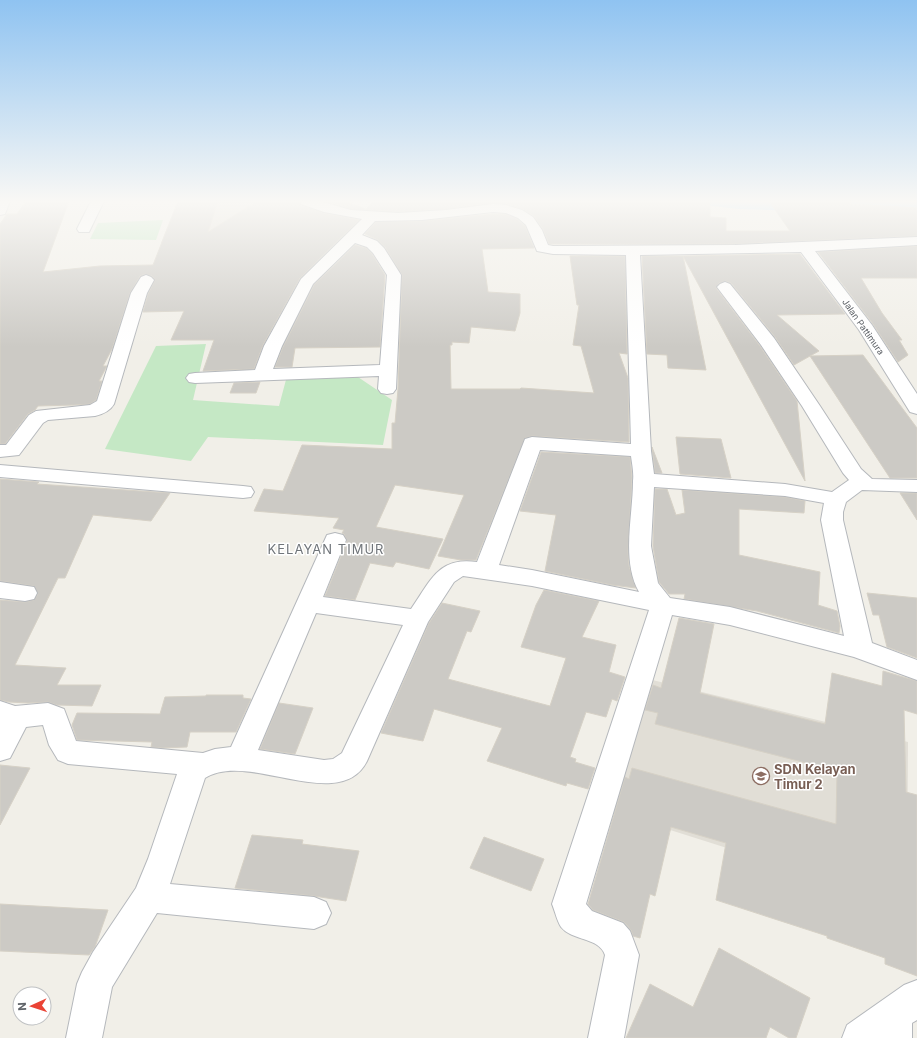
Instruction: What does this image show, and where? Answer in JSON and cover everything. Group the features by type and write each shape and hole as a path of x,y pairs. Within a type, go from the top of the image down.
{"street":[{"path":"262,375 273,346 306,282 340,249"},
{"path":"377,249 394,275 387,389"},
{"path":"544,249 633,252 744,249"},
{"name":"Jalan Pattimura","path":"807,249 866,329 917,408"},
{"path":"633,252 641,451 644,480 640,546 646,583 652,593 663,605"},
{"path":"146,280 139,293 105,404 95,410 48,414 40,417 6,451 0,471 243,492"},
{"path":"725,287 768,342 811,406 853,473 867,485 917,486"},
{"path":"195,378 388,370"},
{"path":"486,570 532,443 641,451"},
{"path":"644,480 785,490 835,499"},
{"path":"860,650 832,520 831,509 835,499 862,481"},
{"path":"239,759 249,741 335,540"},
{"path":"84,1038 94,984 105,964 149,897 164,859 193,771 202,764 215,760 239,759 324,772 336,772 344,768 353,761 414,630 416,621 446,576 456,570 465,568 486,570 663,605 730,616 860,650 917,670"},
{"path":"0,590 25,592"},
{"path":"308,604 408,617 416,621"},
{"path":"606,1038 622,955 618,943 611,934 580,922 573,916 569,904 663,605"},
{"path":"0,750 11,728 7,714 48,714 54,717 63,745 68,752 202,764"},
{"path":"149,897 314,913"},
{"path":"860,1038 902,1016"}],"shaded area":[{"name":"SDN Kelayan Timur 2","path":"644,678 908,742 907,905 604,809"}],"green space":[{"path":"206,344 193,400 279,406 287,376 352,373 392,400 383,445 208,437 191,461 105,449 156,346"}],"building":[{"path":"0,249 51,249 43,272 100,266 153,265 159,249 329,249 300,278 263,345 254,369 203,371 214,340 171,340 184,311 143,312 148,294 155,280 152,276 145,274 140,276 130,293 112,349 103,366 107,366 99,381 102,381 96,400 90,404 38,406 35,410 28,414 5,444 0,444"},
{"path":"350,249 367,249 385,275 380,347 295,348 292,367 275,367 283,347 314,285"},
{"path":"386,249 482,249 488,292 520,294 520,313 515,331 471,327 469,343 452,342 452,345 450,345 451,389 521,388 594,393 581,346 573,345 579,305 577,305 570,256 625,256 627,354 619,353 628,378 629,442 532,436 525,438 476,560 461,560 438,556 464,495 395,485 376,527 443,539 429,569 396,562 393,567 370,563 355,600 325,596 347,541 342,533 344,530 333,528 339,518 254,511 264,489 283,491 302,445 392,449 392,423 395,423 398,389 402,275"},
{"path":"860,249 917,249 917,278 861,278 882,313 902,340 899,340 908,355 898,362 873,324 818,252"},
{"path":"800,254 845,314 777,315 819,351 794,365 775,337 731,283 726,281 719,283 716,288 760,346 797,401 805,481 683,256"},
{"path":"642,256 683,256 706,370 668,368 667,355 647,354"},
{"path":"863,355 917,428 917,478 890,478 810,356"},
{"path":"260,382 256,393 230,393 234,383"},
{"path":"676,437 721,439 731,478 680,474"},
{"path":"652,447 662,473 655,473"},
{"path":"541,452 630,457 632,478 628,552 629,566 636,588 612,585 545,571 556,515 520,511"},
{"path":"0,479 39,482 37,484 170,493 151,521 93,515 65,578 58,578 15,665 66,668 57,685 101,685 92,706 57,705 48,702 9,702 0,700 0,600 25,602 34,600 38,594 34,586 0,581"},
{"path":"655,489 667,489 676,515 685,513 682,490 785,497 805,501 804,513 739,509 739,555 820,572 818,605 837,611 840,626 839,633 757,611 684,599 685,594 669,594 659,582 653,546"},
{"path":"900,493 917,493 917,520"},
{"path":"544,590 599,601 582,637 616,645 609,672 625,677 617,701 612,699 606,717 586,712 570,757 576,759 575,762 595,768 588,789 567,783 566,786 487,761 502,728 434,709 423,741 381,733 429,623 442,603 480,611 471,632 467,631 448,679 550,706 566,658 521,647 536,605"},
{"path":"867,593 917,598 917,658 887,647 879,615 873,615"},
{"path":"679,618 714,624 700,693 825,724 832,673 882,686 883,671 917,681 917,714 904,710 906,792 917,795 917,976 885,964 885,958 827,938 827,936 716,900 726,843 671,827 655,896 650,894 640,938 633,936 631,930 624,922 593,910 588,904 625,777 629,779 632,768 836,824 837,771 655,724 658,713 645,710 653,685 661,688"},
{"path":"243,695 243,698 251,699 236,732 190,732 187,747 162,748 151,747 152,742 77,740 72,725 77,713 160,714 165,697"},
{"path":"279,703 313,708 295,754 260,749"},
{"path":"0,765 30,768 0,825"},
{"path":"252,835 303,840 302,844 359,851 346,901 314,896 235,888"},
{"path":"484,837 544,859 531,891 470,868"},
{"path":"0,904 108,910 95,947 89,955 0,951"},
{"path":"719,948 810,998 796,1038 789,1038 770,1027 766,1038 626,1038 650,984 693,1007"}],"place":[{"name":"SDN Kelayan Timur 2","path":"761,776"}],"district":[{"name":"KELAYAN TIMUR","path":"326,549"}]}
